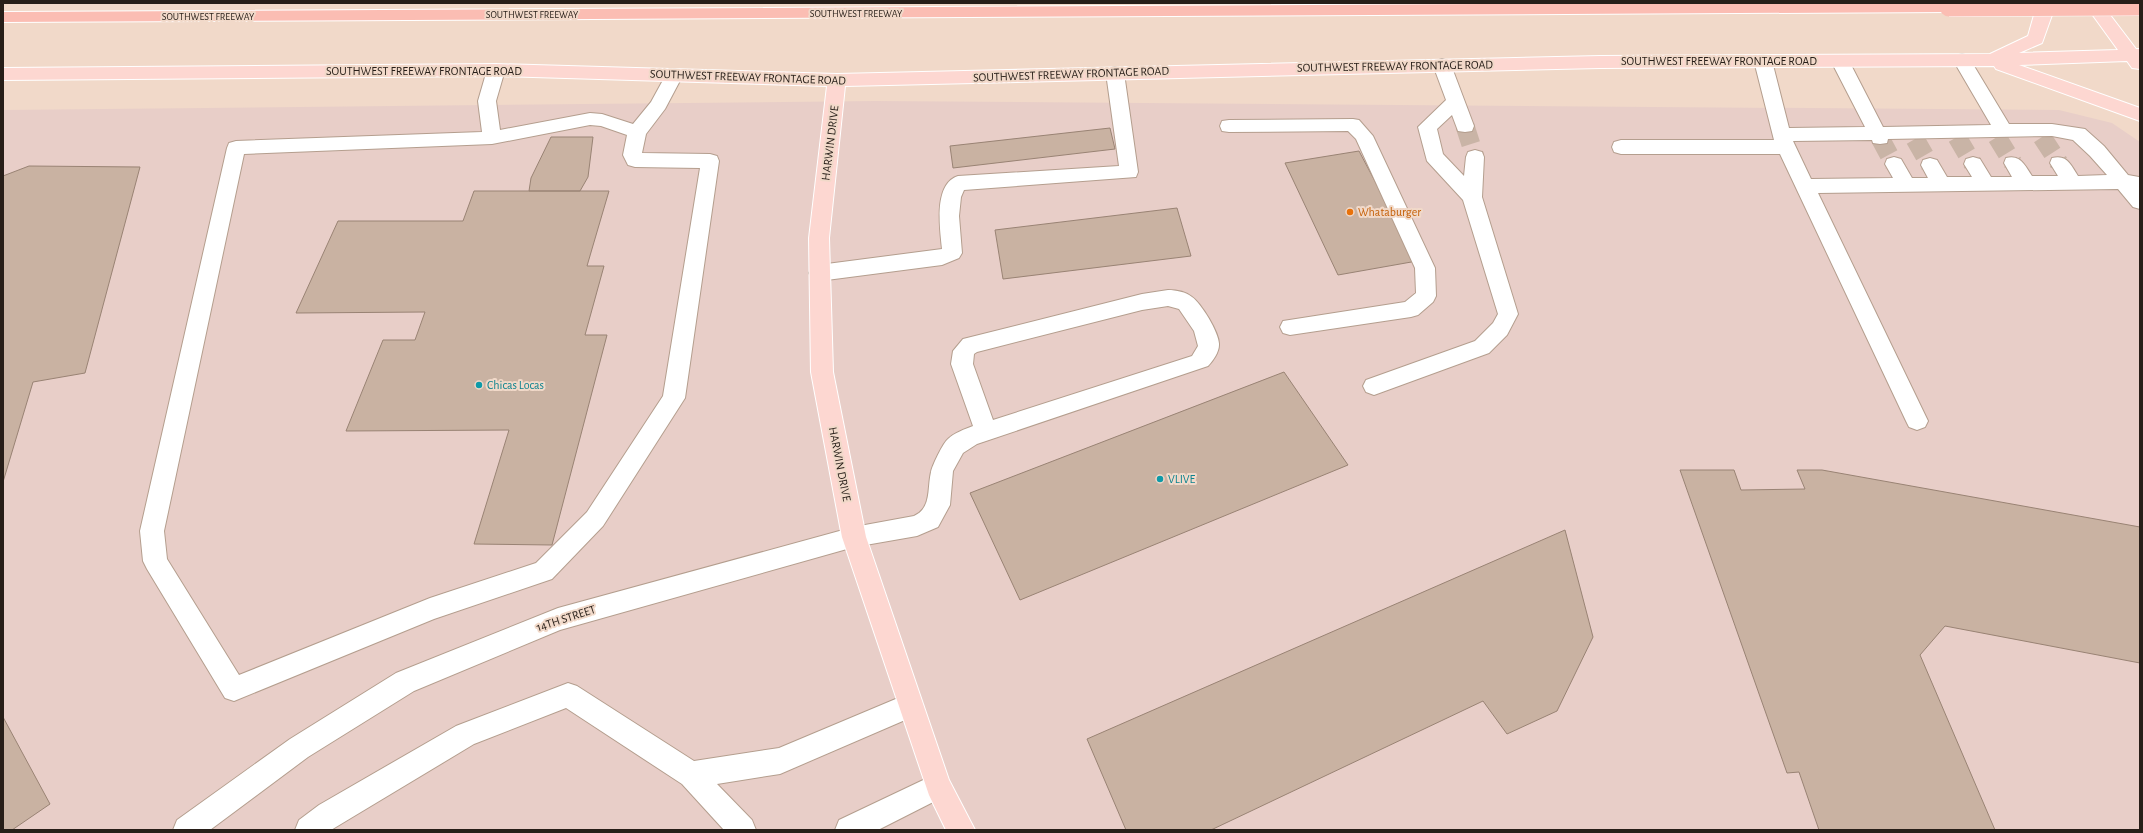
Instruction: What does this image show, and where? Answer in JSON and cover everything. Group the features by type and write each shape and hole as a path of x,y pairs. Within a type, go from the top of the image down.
{"highway":[{"name":"SOUTHWEST FREEWAY","path":"3,17 2140,6"}],"main road":[{"path":"1990,60 2036,39 2043,15 2034,3"},
{"path":"2092,3 2137,59"},
{"name":"SOUTHWEST FREEWAY FRONTAGE ROAD","path":"3,74 496,70 837,80 1442,65 1763,61 2137,59"},
{"path":"1990,60 2092,96 2140,115"},
{"name":"HARWIN DRIVE","path":"837,80 819,238 822,372 854,537 938,786 961,830"}],"street":[{"path":"1962,60 1998,133"},
{"path":"1763,61 1784,141 1917,421"},
{"path":"1840,61 1879,135"},
{"path":"1442,65 1465,126"},
{"path":"492,138 487,101 496,70"},
{"path":"820,272 942,258 952,253 950,197 953,187 958,182 1129,172 1115,73"},
{"path":"637,132 602,120 590,119 492,138 236,148 152,531 155,561 234,689 430,609 544,571 595,519 674,398 710,161 635,160 632,155 637,132 659,106 674,75"},
{"path":"1455,102 1427,127 1434,156 1472,197"},
{"path":"1229,126 1353,125 1364,136 1425,268 1426,296 1411,309 1290,327"},
{"path":"1621,147 1784,141 1879,135 1913,136 2040,133 2052,130 2078,134 2132,182 2140,202"},
{"path":"1374,386 1482,347 1500,329 1508,314 1472,197 1475,157"},
{"path":"2013,163 2027,184"},
{"path":"2059,163 2073,183"},
{"path":"1894,164 1907,185"},
{"path":"1973,164 1986,184"},
{"path":"1930,165 1942,184"},
{"path":"1805,186 2132,182"},
{"name":"14TH STREET","path":"187,830 299,748 405,682 558,619 854,537 917,526 930,520 938,504 942,471 955,446 972,436 986,432 1199,362 1207,352 1209,345 1208,337 1188,305 1183,301 1167,298 1142,302 970,345 964,351 962,364 986,432"},
{"path":"325,825 465,735 568,695 691,775 742,830"},
{"path":"691,775 780,761 910,705"},
{"path":"849,830 938,786"}],"shaded area":[{"path":"875,101 2059,110 2112,123 2140,142 2140,830 3,830 3,110"}],"building":[{"path":"1110,128 1115,149 953,168 950,146"},
{"path":"551,137 593,137 588,177 580,191 529,191 531,178"},
{"name":"Whataburger","path":"1359,151 1417,261 1338,275 1285,163"},
{"path":"29,166 140,167 85,373 33,382 3,482 3,176"},
{"name":"Chicas Locas","path":"474,191 609,191 587,266 604,266 585,335 607,335 552,545 474,544 509,430 346,431 383,340 415,340 425,312 296,313 338,221 463,221"},
{"path":"1177,208 1191,256 1003,279 995,230"},
{"name":"VLIVE","path":"1284,372 1348,465 1020,600 970,493"},
{"path":"1680,470 1734,470 1741,490 1805,489 1797,470 1822,470 2140,527 2140,663 1945,626 1920,655 1995,830 1819,830 1799,772 1787,773"},
{"path":"1565,530 1593,637 1557,711 1507,734 1483,701 1211,830 1126,830 1087,739"},
{"path":"3,717 50,804 12,830 3,830"}],"tunnel":[{"path":"1465,126 1475,157"},
{"path":"1957,137 1973,164"},
{"path":"1997,137 2013,163"},
{"path":"2042,137 2059,163"},
{"path":"1880,138 1894,164"},
{"path":"1915,139 1930,165"}],"place":[{"name":"Whataburger","path":"1350,212"},
{"name":"Chicas Locas","path":"479,385"},
{"name":"VLIVE","path":"1160,479"}]}
